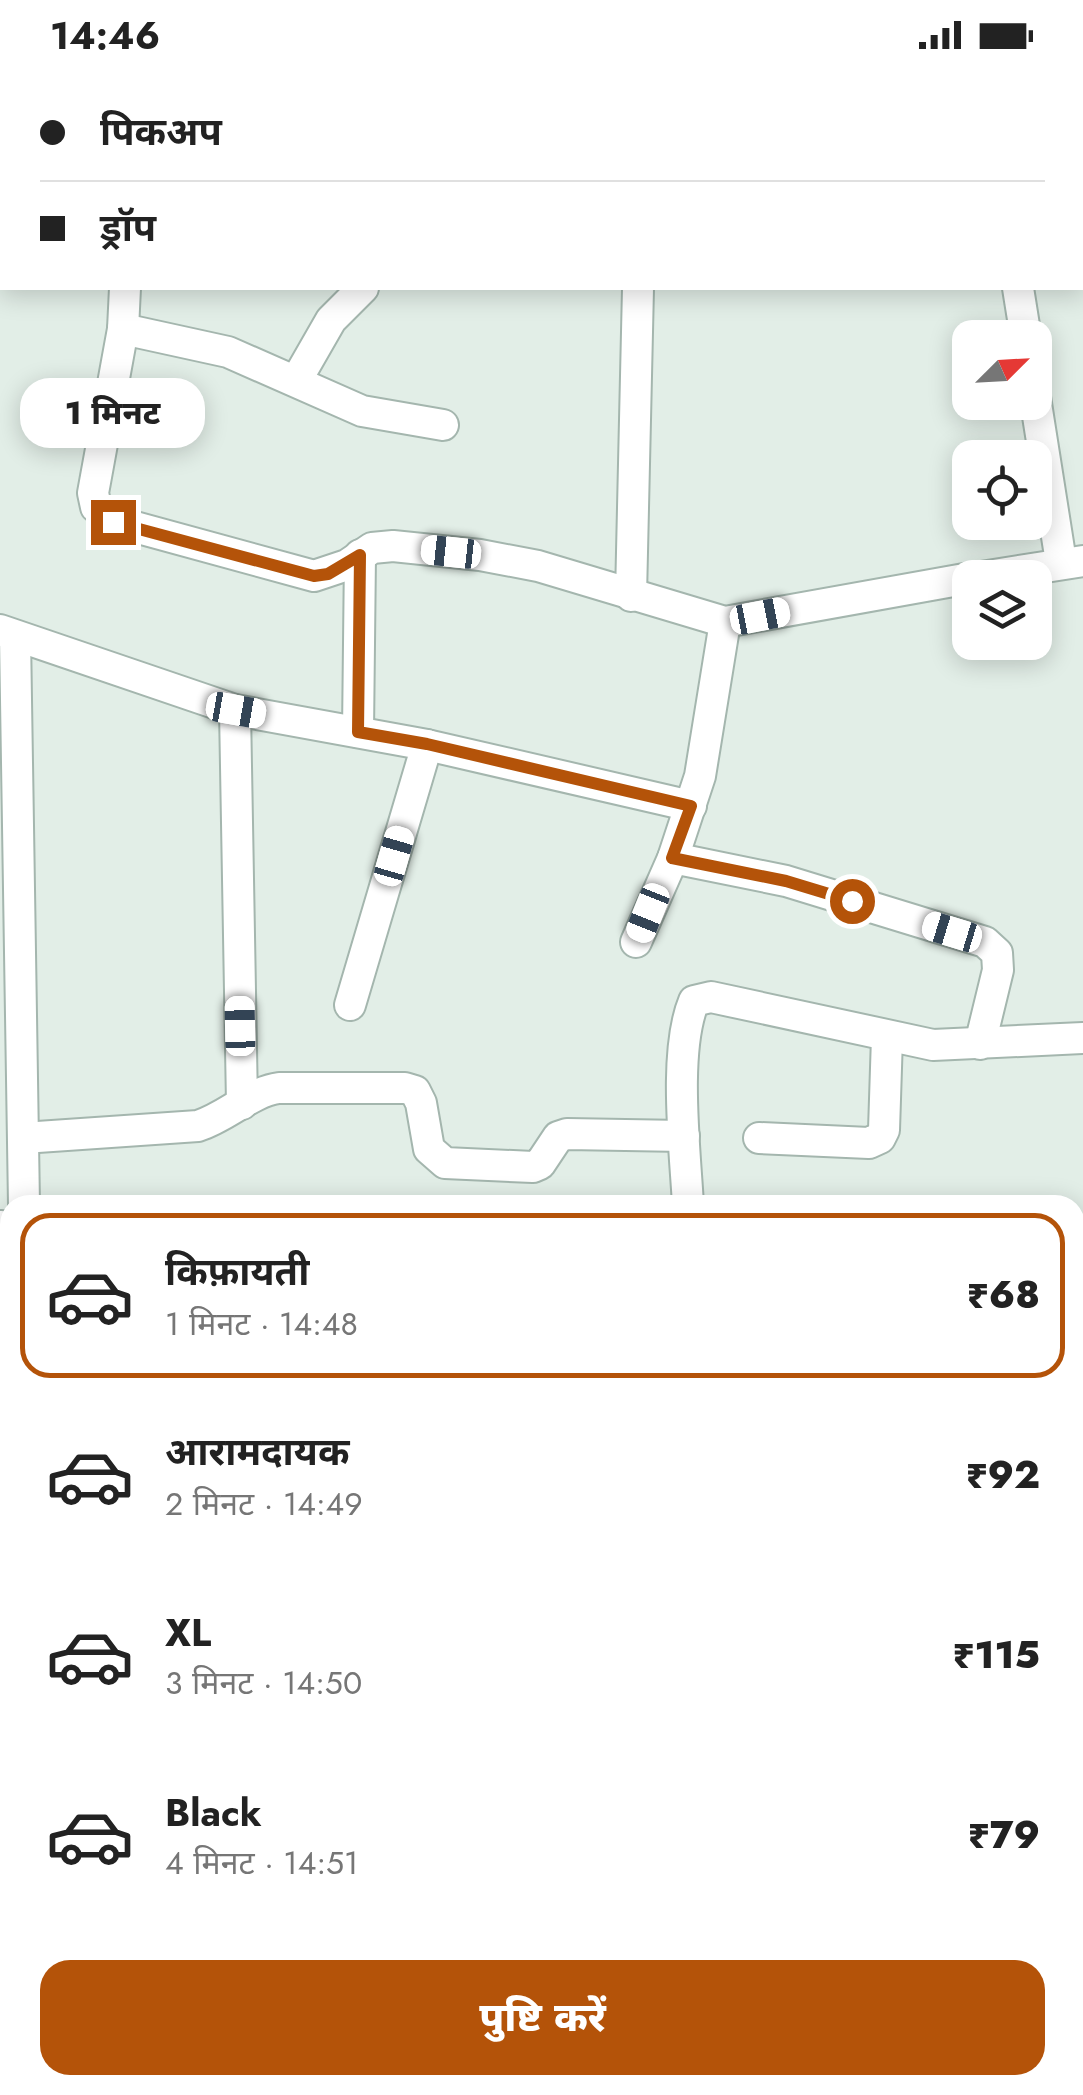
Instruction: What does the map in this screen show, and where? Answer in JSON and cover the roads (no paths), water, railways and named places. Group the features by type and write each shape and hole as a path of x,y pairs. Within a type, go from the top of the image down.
{"street":[{"path":"218,70 290,70"},
{"path":"125,290 123,329 93,493 96,507 105,517 314,576 328,574 372,548 393,546 480,555 538,566 726,622 952,582"},
{"path":"296,381 331,320 362,290"},
{"path":"631,596 638,290"},
{"path":"1018,290 1023,320"},
{"path":"123,329 207,345 362,411 443,425"},
{"path":"1040,420 1072,561"},
{"path":"358,732 360,555"},
{"path":"636,942 672,858 700,776 726,622"},
{"path":"24,1195 23,1138 11,1084 8,633 236,710 427,744 691,806"},
{"path":"236,710 242,1104"},
{"path":"350,1004 427,744"},
{"path":"672,858 786,881 985,942 997,953 998,970 980,1044"},
{"path":"687,1195 684,1044 694,1000 711,997 934,1044 1083,1038"},
{"path":"760,1138 869,1143 880,1138 884,1130 887,1037"},
{"path":"23,1138 198,1126 264,1090 279,1088 415,1091 421,1103 429,1149 445,1163 533,1167 540,1164 558,1136 567,1134 684,1136"}]}
